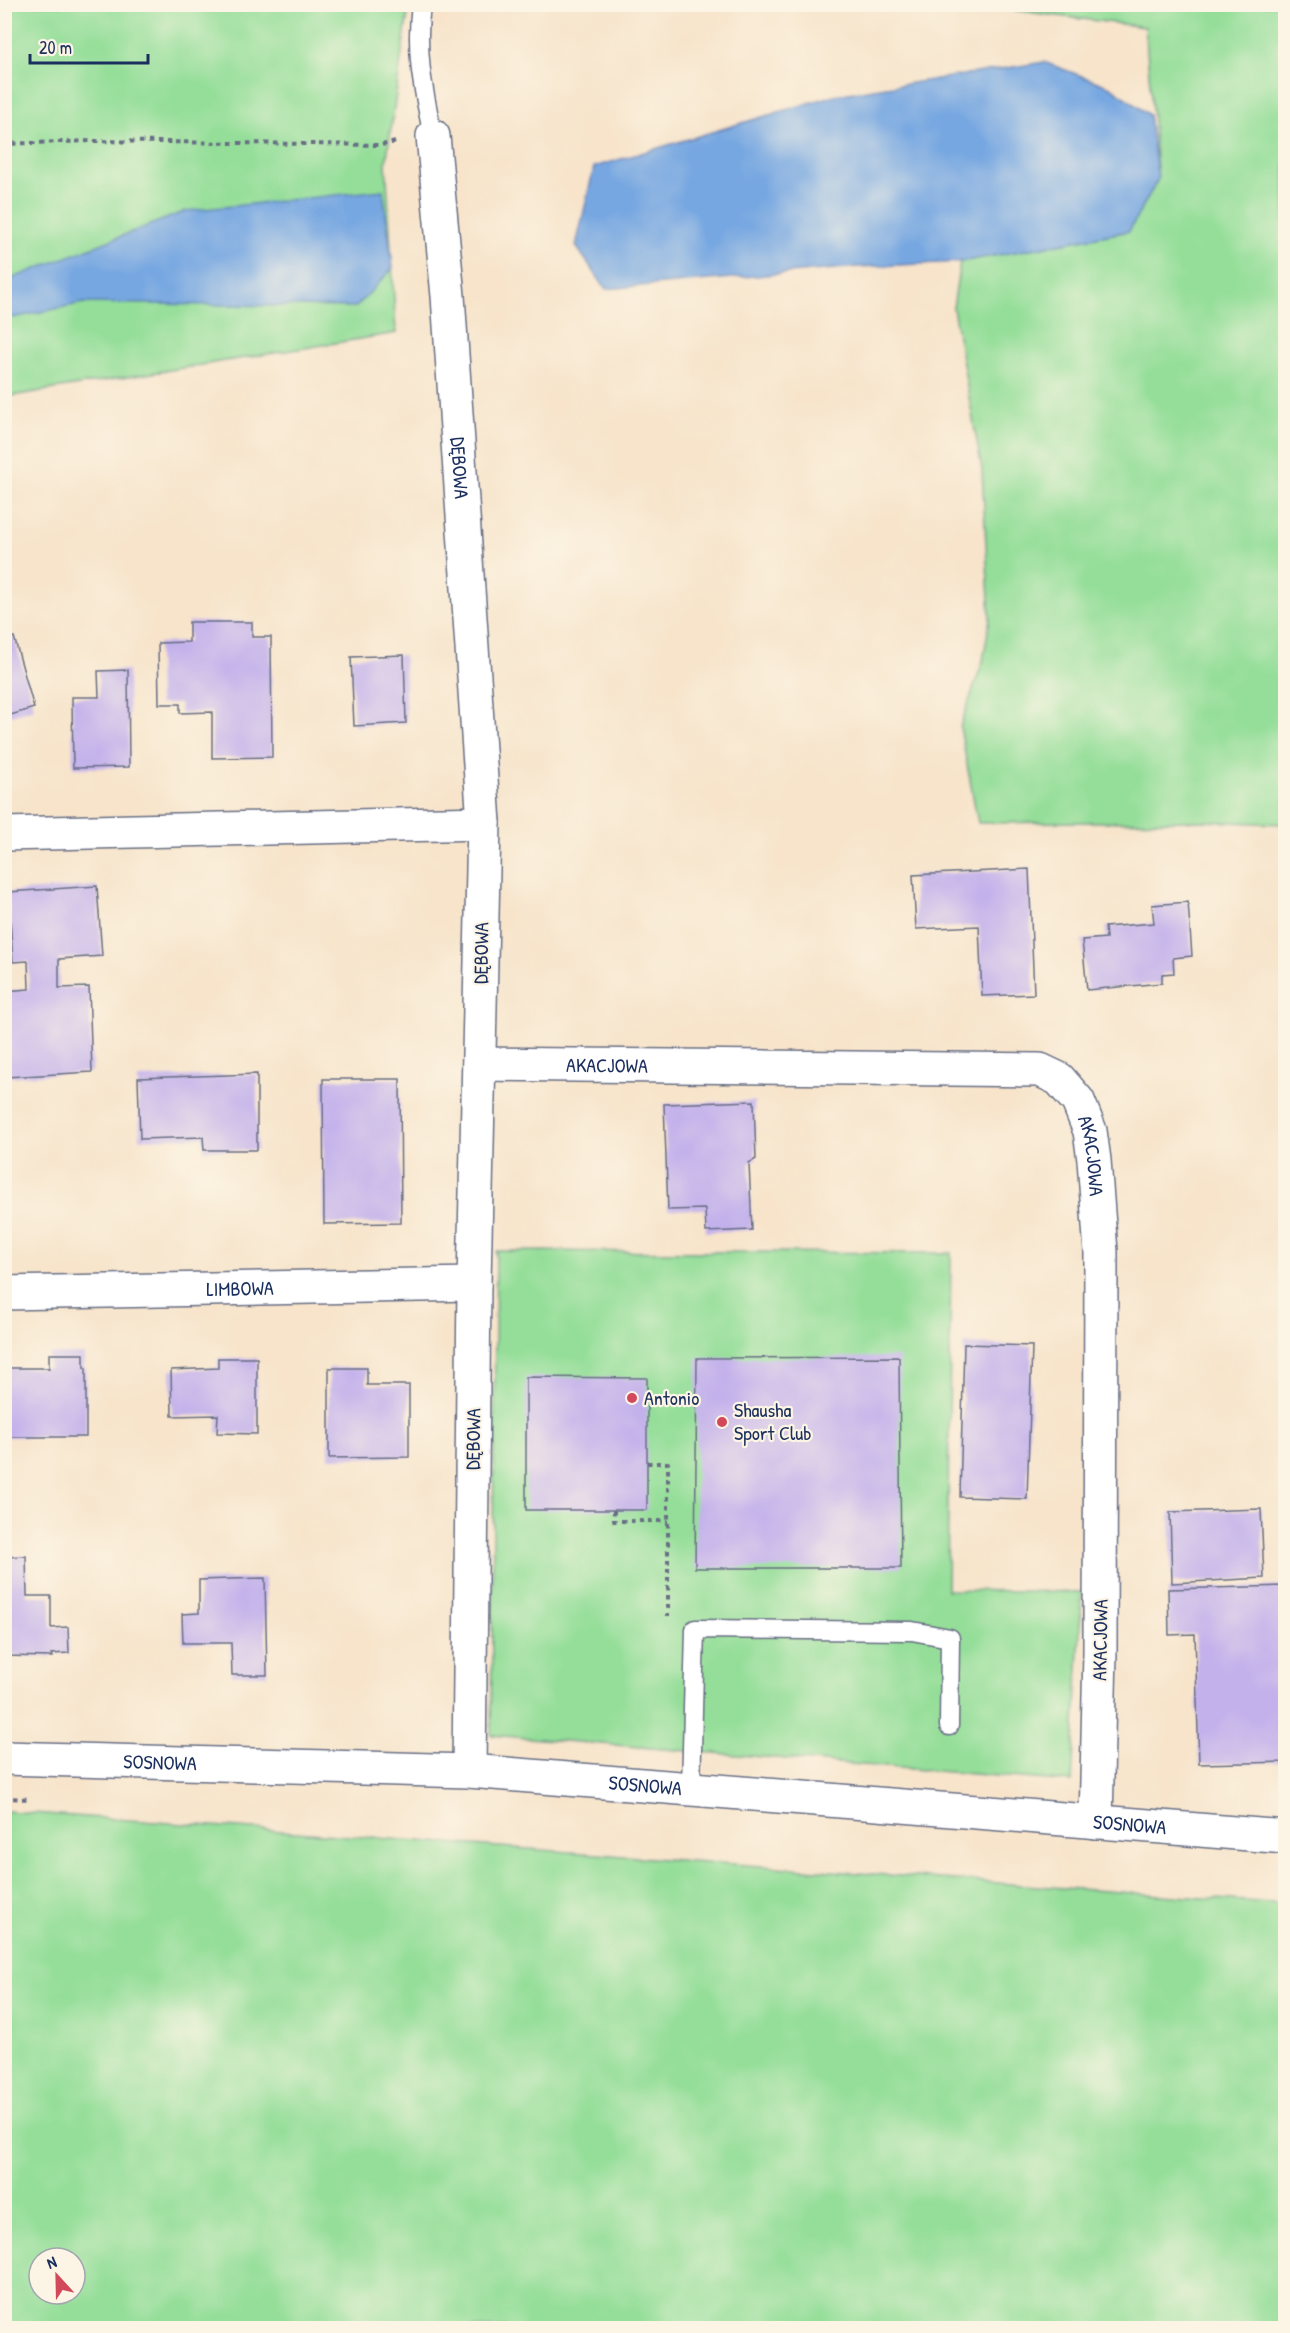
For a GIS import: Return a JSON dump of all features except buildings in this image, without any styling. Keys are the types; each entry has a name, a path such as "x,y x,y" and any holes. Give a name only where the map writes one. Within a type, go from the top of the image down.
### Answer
{"street":[{"name":"DĘBOWA","path":"433,136 448,287 484,823 474,1284 469,1771"},
{"path":"4,834 484,823"},
{"name":"AKACJOWA","path":"479,1064 1040,1070 1059,1079 1078,1101 1090,1131 1101,1252 1100,1641 1096,1822"},
{"name":"LIMBOWA","path":"4,1293 474,1284"},
{"name":"SOSNOWA","path":"4,1758 469,1771 1286,1837"}],"lane":[{"path":"421,4 417,36 421,78 433,136"},
{"path":"691,1790 695,1629 912,1631 950,1638 949,1726"}],"path":[{"path":"4,144 90,141 381,144 433,136"},
{"path":"647,1463 668,1463 668,1629 695,1629"},
{"path":"614,1510 614,1521 668,1521"},
{"path":"4,1798 40,1799"}],"green space":[{"path":"5,5 409,5 386,163 396,333 5,397"},
{"path":"1013,5 1285,5 1285,824 1200,821 978,823 960,727 983,661 990,618 982,470 953,308 960,262 1129,231 1158,179 1145,27 1012,10"},
{"name":"Shausha Sport Club","path":"496,1251 951,1253 947,1590 1082,1592 1072,1782 491,1735"},
{"path":"5,1811 1285,1904 1285,2328 5,2328"}],"water":[{"path":"1044,62 1111,87 1149,115 1158,179 1129,231 960,262 858,267 606,289 576,246 594,167 836,95"},
{"path":"383,190 393,268 356,307 83,303 13,318 5,314 5,281 186,211"}],"place":[{"name":"Antonio","path":"632,1398"},
{"name":"Shausha Sport Club","path":"722,1422"}]}
